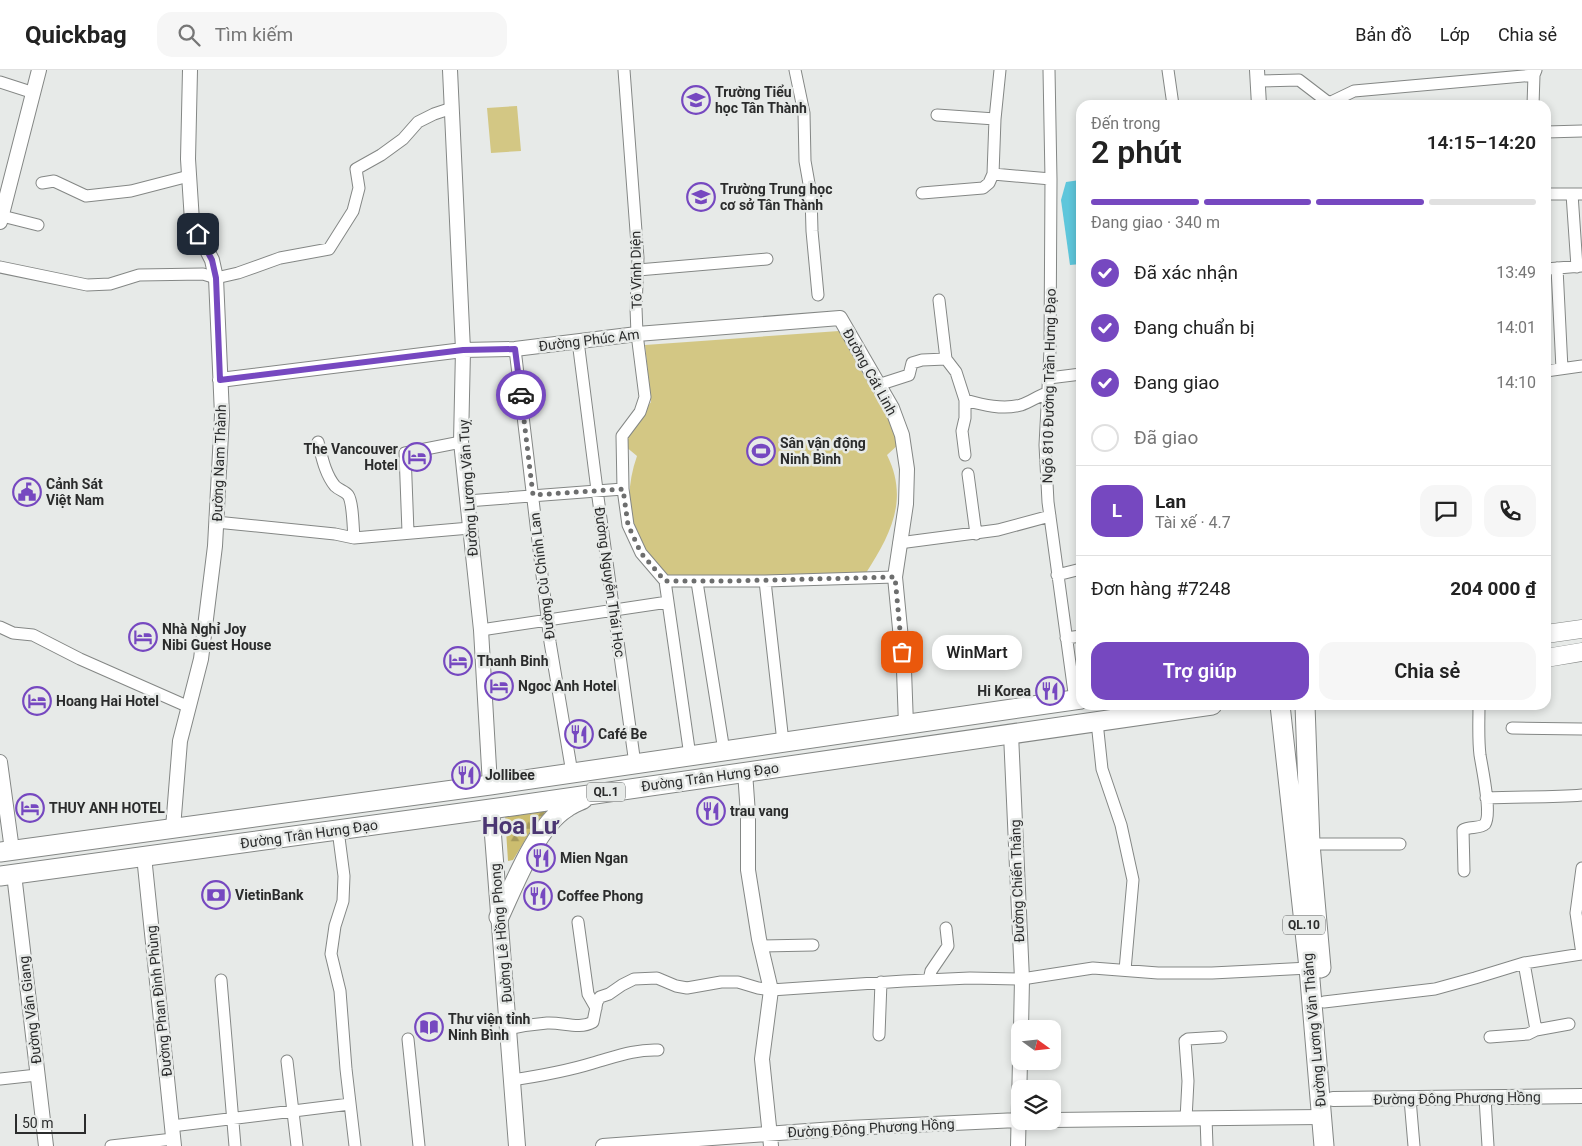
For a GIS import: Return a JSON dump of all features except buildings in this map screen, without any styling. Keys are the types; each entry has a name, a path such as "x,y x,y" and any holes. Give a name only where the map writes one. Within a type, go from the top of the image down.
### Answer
{"highway":[{"name":"Đường Trân Hưng Đạo","path":"6,851 490,785 1076,700"},
{"name":"Đường Trân Hưng Đạo","path":"7,875 491,809 1178,710"},
{"name":"Đường Lương Văn Thăng","path":"1281,710 1308,968 1324,1146"},
{"name":"Đường Lương Văn Thăng","path":"1305,710 1310,844 1337,1146"},
{"path":"490,785 491,809"},
{"path":"499,917 517,878 544,828 565,808 592,794"},
{"path":"6,851 7,875"}],"main road":[{"path":"1551,633 1582,628"},
{"path":"1551,657 1582,652"},
{"name":"Đuờng Lê Hồng Phong","path":"491,809 517,1146"}],"street":[{"path":"38,225 1,219 39,70"},
{"name":"Đường Nam Thành","path":"173,828 180,741 201,660 215,546 222,415 216,278 212,260 192,221 188,159 190,70"},
{"name":"Đường Lương Văn Tuỵ","path":"450,70 463,350 461,442 481,630 490,785"},
{"name":"Tô Vĩnh Diện","path":"624,70 638,270 637,334 646,398 640,412 622,436 623,489 628,525 641,553 665,581"},
{"path":"795,70 804,113 805,161 811,195 812,231 818,295"},
{"path":"922,193 983,188 988,183 993,174 995,118 1000,70"},
{"name":"Ngõ 810 Đường Trần Hưng Đạo","path":"1049,70 1051,179 1049,378 1045,445 1050,516 1057,575 1076,690"},
{"path":"1168,70 1172,100"},
{"path":"1335,100 1354,91 1535,72 1533,100"},
{"path":"1259,100 1257,76 1300,75 1326,100"},
{"path":"0,82 34,93"},
{"path":"0,267 87,285 110,284 139,275 203,274 216,278 238,273 280,258 329,249 353,211 359,188 356,169 381,155 402,139 418,122 452,108"},
{"path":"937,115 995,118"},
{"path":"1551,132 1582,131"},
{"path":"993,174 1051,179"},
{"path":"42,183 54,181 86,196 131,191 189,176"},
{"path":"1551,194 1577,194 1579,266 1552,268 1562,369"},
{"path":"638,270 767,259"},
{"path":"939,300 946,359 956,372 965,400 966,412 962,431 965,455"},
{"name":"Đường Phúc Am","path":"220,380 463,350 515,349 637,334 840,318"},
{"name":"Đường Cát Linh","path":"840,318 892,408 902,435 907,469 906,504 895,577 904,670 906,725"},
{"name":"Đường Nguyễn Thái Học","path":"578,341 635,764"},
{"name":"Đường Cù Chính Lan","path":"515,349 548,620 572,773"},
{"path":"878,384 909,375 912,363 922,360 946,359"},
{"path":"1551,370 1582,366"},
{"path":"1049,378 1076,375"},
{"path":"965,400 985,405 1008,407 1022,404 1047,393"},
{"path":"318,442 331,480 337,488 348,495 354,538"},
{"path":"408,532 405,453 461,442"},
{"path":"968,474 976,534"},
{"path":"467,501 623,489"},
{"path":"900,543 976,534 1050,516"},
{"path":"216,522 334,534 354,538 470,528"},
{"path":"1057,575 1076,570"},
{"path":"690,756 665,581 765,581 895,577"},
{"path":"765,581 783,742"},
{"path":"697,582 724,751"},
{"path":"481,630 668,602"},
{"path":"0,627 12,633 33,635 80,659 189,707"},
{"path":"1066,638 1076,637"},
{"path":"1464,871 1463,830 1484,824 1487,818 1480,754 1478,710"},
{"path":"1098,722 1102,769 1121,825 1133,880 1125,970"},
{"path":"1512,728 1582,729"},
{"name":"Đường Chiến Thắng","path":"1011,734 1022,978 1021,1020"},
{"path":"0,762 6,851"},
{"path":"745,772 748,814 748,870 761,946 771,990 762,1059 770,1140"},
{"path":"1486,798 1521,796 1557,798 1582,795"},
{"path":"338,830 344,876 343,902 335,926 330,954 340,992 355,1146"},
{"path":"1310,844 1400,844"},
{"name":"Đường Phan Đình Phùng","path":"144,856 173,1137"},
{"path":"1324,1002 1435,989 1524,962 1582,954 1576,913 1582,868"},
{"name":"Đường Vân Giang","path":"7,875 46,1146"},
{"path":"578,922 588,994 596,1008"},
{"path":"929,980 931,971 948,946 946,928"},
{"path":"761,946 812,945"},
{"path":"1524,962 1536,1030"},
{"path":"508,1029 549,1023 578,1026 588,1024 593,1022 597,1002 600,997 609,994 634,979 657,978 676,986 687,988 721,982 738,982 771,990 881,982 1022,978 1093,968 1158,973 1212,973 1308,968"},
{"path":"221,980 235,1146"},
{"path":"879,1035 881,982"},
{"path":"1490,1037 1528,1034 1536,1030 1569,1024"},
{"path":"1186,1119 1188,1081 1185,1040 1222,1037"},
{"path":"408,1039 419,1146"},
{"path":"512,1080 587,1065 626,1053 647,1049 658,1050"},
{"path":"287,1061 297,1146"},
{"path":"0,1079 37,1074"},
{"name":"Đường Đông Phương Hồng","path":"1333,1099 1582,1096"},
{"path":"1485,1098 1488,1146"},
{"path":"1410,1099 1414,1146"},
{"path":"111,1146 173,1137 232,1119 350,1104"},
{"path":"1061,1120 1322,1117"},
{"path":"1206,1118 1207,1146"},
{"name":"Đường Đông Phương Hồng","path":"603,1146 770,1140 848,1128 1011,1120"},
{"path":"1018,1146 1019,1130"}],"green space":[{"path":"548,809 533,827 513,860 508,861 505,815"}],"shaded area":[{"path":"517,106 521,151 491,153 487,108"},
{"name":"Sân vận động Ninh Bình","path":"839,331 900,443 887,455 897,487 894,516 883,544 866,573 665,578 644,550 634,527 631,515 630,491 633,468 637,456 625,446 627,435 651,402 645,345"}],"water":[{"path":"1076,181 1076,264 1070,265 1061,200 1066,182"}],"way so far":[{"path":"521,395 533,495 623,489 628,525 641,553 665,581 697,582 895,577 902,652"}],"place":[{"name":"Trường Tiểu học Tân Thành","path":"696,100"},
{"name":"Trường Trung học cơ sở Tân Thành","path":"701,197"},
{"name":"Sân vận động Ninh Bình","path":"761,451"},
{"name":"The Vancouver Hotel","path":"417,457"},
{"name":"Cảnh Sát Việt Nam","path":"27,492"},
{"name":"Nhà Nghỉ Joy Nibi Guest House","path":"143,637"},
{"name":"WinMart","path":"902,652"},
{"name":"Thanh Binh","path":"458,661"},
{"name":"Ngoc Anh Hotel","path":"499,686"},
{"name":"Hi Korea","path":"1050,691"},
{"name":"Hoang Hai Hotel","path":"37,701"},
{"name":"Café Be","path":"579,734"},
{"name":"Jollibee","path":"466,775"},
{"name":"THUY ANH HOTEL","path":"30,808"},
{"name":"trau vang","path":"711,811"},
{"name":"Mien Ngan","path":"541,858"},
{"name":"VietinBank","path":"216,895"},
{"name":"Coffee Phong","path":"538,896"},
{"name":"Thư viện tỉnh Ninh Bình","path":"429,1027"}],"district":[{"name":"Hoa Lư","path":"520,826"}],"route":[{"path":"198,234 212,260 216,278 220,380 463,350 515,349 521,395"}]}
